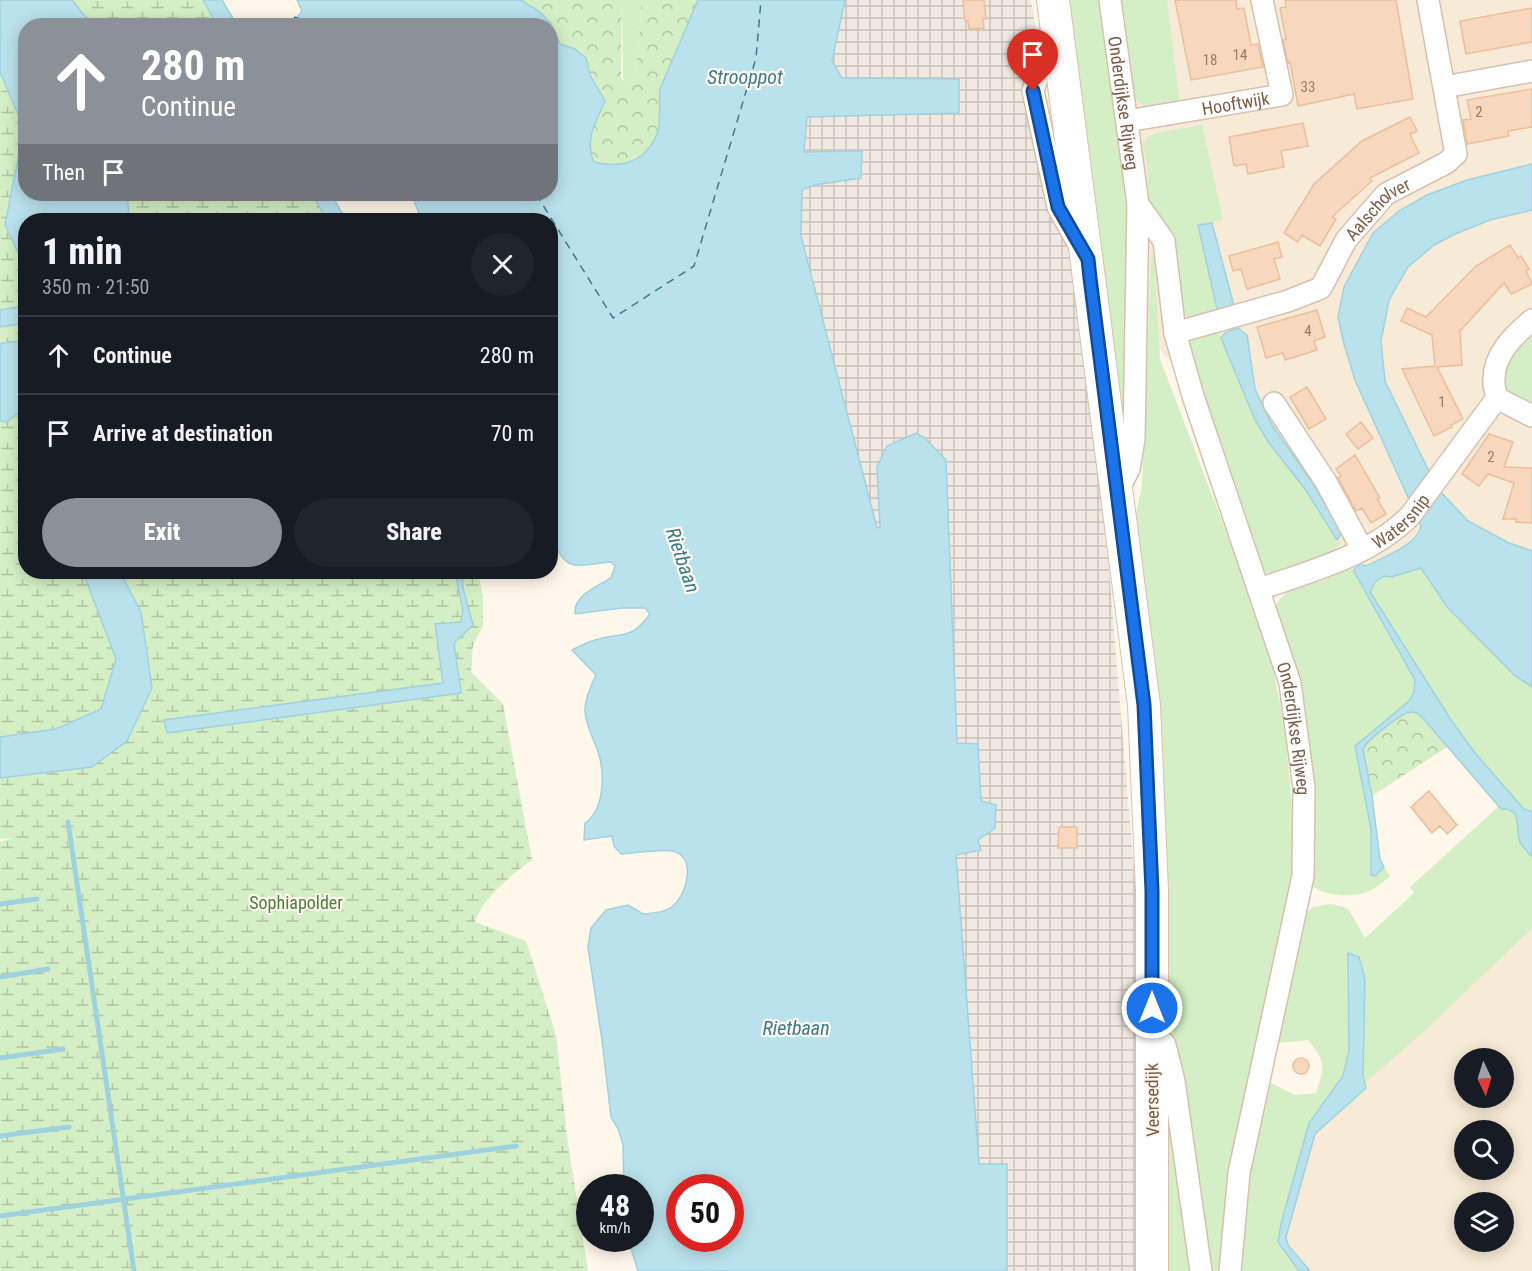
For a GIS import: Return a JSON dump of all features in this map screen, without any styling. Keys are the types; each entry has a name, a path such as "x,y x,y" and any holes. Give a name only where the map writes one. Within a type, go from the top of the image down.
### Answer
{"main road":[{"name":"Veersedijk","path":"1054,9 1144,705 1152,891 1152,1271"}],"street":[{"name":"Onderdijkse Rijweg","path":"1110,0 1138,204 1134,439 1129,469 1117,492"},
{"name":"Hooftwijk","path":"1127,121 1281,95 1262,0"},
{"name":"Aalscholver","path":"1175,333 1288,301 1321,288 1346,240 1386,194 1446,163 1456,154 1428,0"},
{"path":"1444,87 1532,71"},
{"name":"Onderdijkse Rijweg","path":"1138,204 1164,241 1175,333 1193,396 1290,683 1304,788 1303,876 1239,1173 1230,1271"},
{"path":"1532,320 1516,334 1499,356 1493,378 1497,398 1532,416"},
{"name":"Watersnip","path":"1260,590 1330,565 1401,525 1439,479 1497,398"},
{"path":"1274,403 1326,482 1362,549"},
{"path":"1152,1029 1165,1045 1174,1081 1201,1271"}],"shaded area":[{"path":"770,0 1031,0 1094,388 1167,1271 973,1271 740,280"},
{"path":"1081,0 1532,0 1532,594 1366,571 1128,316"},
{"path":"1532,915 1532,1271 1258,1271 1271,1158"}],"green space":[{"path":"72,0 203,0 213,18 86,18"},
{"path":"521,0 622,0 621,77 623,82 630,80 636,72 642,0 698,0 660,89 658,132 649,148 636,159 620,164 594,162 590,145 591,138 605,101 590,75 585,58 575,49 560,44 558,18 546,18"},
{"path":"622,0 642,0 636,72 630,80 623,82"},
{"path":"1064,0 1099,0 1124,172 1129,224 1127,438 1123,439"},
{"path":"1119,0 1167,0 1180,107 1149,109 1133,96"},
{"path":"0,72 18,114 18,159 5,225 18,251 18,307 0,310"},
{"path":"1202,125 1223,220 1198,225 1218,313 1191,319 1182,314 1149,203 1143,144 1147,138 1156,133"},
{"path":"128,201 316,201 323,213 129,213"},
{"path":"1151,254 1154,255 1160,359 1256,610 1273,669 1284,723 1293,816 1292,875 1288,913 1223,1271 1211,1271 1190,1122 1157,977 1135,518 1142,485"},
{"path":"18,324 18,341 0,344 0,327"},
{"path":"1220,329 1221,338 1255,420 1342,544 1327,555 1271,575 1262,572 1186,344 1189,338"},
{"path":"1532,332 1532,407 1510,392 1504,378 1507,362 1512,353"},
{"path":"18,413 18,579 86,579 116,659 101,709 56,729 0,737 0,421 7,422"},
{"path":"1350,566 1415,680 1414,692 1409,701 1355,746 1371,829 1371,875 1375,876 1384,867 1390,876 1379,886 1364,893 1341,895 1311,886 1275,608 1279,600 1291,590 1328,578"},
{"path":"1421,568 1448,608 1514,675 1532,687 1532,812 1524,809 1475,753 1451,720 1370,592 1375,582 1384,576 1391,577"},
{"name":"Sophiapolder","path":"124,579 456,579 463,611 461,622 435,624 443,683 164,720 461,693 454,642 473,625 462,579 479,579 483,598 483,626 473,645 471,672 503,704 532,860 491,896 475,922 526,941 556,1035 576,1194 576,1252 585,1252 588,1271 0,1271 0,842 14,838 0,839 0,778 92,767 141,612"},
{"path":"1413,712 1422,717 1447,747 1372,796 1363,749 1385,726"},
{"path":"1499,806 1512,811 1519,823 1518,830 1525,849 1532,857 1532,928 1429,1027 1366,1082 1363,1076 1359,957 1348,953 1349,1051 1343,1076 1309,1123 1282,1250 1299,1271 1236,1271 1243,1194 1267,1081 1295,1095 1316,1093 1322,1071 1321,1060 1308,1040 1278,1043 1289,976 1304,915 1313,907 1330,904 1344,907 1349,910 1365,938 1414,893 1410,887"},
{"path":"1168,1099 1193,1271 1163,1271"}],"water":[{"path":"0,0 72,0 86,18 18,18 18,114 0,72"},
{"path":"203,0 222,0 233,18 213,18"},
{"name":"Rietbaan","path":"297,0 521,0 546,18 296,18 302,11"},
{"name":"Rietbaan","path":"698,0 845,0 832,61 842,78 959,79 959,113 807,117 804,152 862,151 861,178 814,185 802,190 801,236 877,528 880,527 877,467 887,446 916,433 925,438 946,460 957,743 978,744 981,801 996,805 995,828 978,840 981,850 956,855 979,1164 1007,1164 1007,1271 638,1271 632,1252 654,1252 654,1174 624,1174 623,1145 619,1131 611,1117 588,947 591,928 606,910 628,905 643,914 671,908 683,892 687,867 680,854 672,851 621,854 614,846 612,836 584,840 585,823 596,810 602,782 599,755 585,716 587,696 596,675 572,650 592,641 631,632 650,614 645,608 622,608 575,614 575,608 582,597 611,578 615,566 611,562 573,565 567,562 558,551 558,213 419,213 414,201 558,201 558,40 560,44 575,49 586,58 590,75 605,101 592,131 590,145 594,162 603,164 620,164 636,159 649,148 654,140 659,129 660,89"},
{"path":"18,159 18,201 128,201 129,213 18,213 18,252 5,225"},
{"path":"1532,164 1532,210 1490,220 1455,234 1434,245 1408,267 1389,300 1381,341 1385,381 1437,488 1468,521 1509,543 1532,551 1532,687 1514,675 1448,608 1421,568 1391,577 1384,576 1375,582 1370,592 1451,720 1475,753 1524,809 1532,812 1532,857 1520,842 1517,820 1513,812 1501,809 1422,717 1413,712 1394,720 1363,749 1380,859 1384,867 1375,876 1371,875 1371,829 1355,746 1409,701 1414,692 1415,680 1353,570 1361,564 1366,566 1390,555 1406,545 1418,533 1421,526 1355,380 1338,317 1344,287 1373,233 1399,211 1427,195 1467,180"},
{"path":"316,201 335,201 342,213 323,213"},
{"path":"1212,223 1234,306 1217,309 1198,225"},
{"path":"18,307 18,324 0,327 0,310"},
{"path":"1238,328 1247,335 1255,389 1272,425 1312,482 1342,533 1337,540 1305,489 1269,443 1255,420 1221,338 1225,333"},
{"path":"18,341 18,413 7,422 0,421 0,344"},
{"path":"86,579 124,579 141,612 152,688 127,741 92,767 0,778 0,737 56,729 101,709 116,659"},
{"path":"456,579 462,579 473,625 454,643 461,693 167,733 164,720 443,683 435,624 461,622 463,611"},
{"path":"1348,953 1359,957 1365,979 1363,1076 1366,1088 1315,1134 1286,1237 1288,1245 1310,1271 1299,1271 1278,1242 1309,1123 1343,1076 1349,1051"}],"building":[{"path":"963,0 984,0 986,19 983,19 984,28 969,29 968,21 965,21"},
{"path":"1175,0 1236,0 1237,9 1244,8 1251,45 1258,44 1263,67 1191,80"},
{"path":"1285,0 1396,0 1413,99 1357,109 1354,94 1298,106 1290,62 1288,63 1283,40 1286,39 1280,8 1286,7"},
{"path":"1532,8 1532,42 1466,54 1460,21"},
{"path":"1532,89 1532,127 1508,131 1509,136 1467,144 1463,120 1471,119 1467,100"},
{"path":"1410,117 1417,131 1410,134 1419,153 1370,178 1372,181 1332,217 1336,219 1320,246 1302,235 1298,242 1284,233 1314,184 1362,141"},
{"path":"1303,123 1308,146 1281,151 1284,167 1248,174 1246,164 1234,166 1229,137"},
{"path":"1278,242 1282,257 1274,259 1280,279 1247,289 1241,269 1233,271 1229,256"},
{"path":"1510,245 1529,269 1526,271 1532,284 1511,294 1504,283 1460,331 1462,365 1437,367 1463,419 1434,436 1402,369 1435,366 1432,335 1401,321 1407,308 1426,317 1476,266"},
{"path":"1317,310 1325,337 1314,341 1317,350 1285,360 1283,353 1266,358 1257,327"},
{"path":"1307,387 1326,419 1309,429 1290,397"},
{"path":"1361,422 1373,438 1358,449 1346,434"},
{"path":"1489,434 1513,442 1504,467 1532,468 1532,523 1503,519 1514,483 1488,474 1479,486 1462,474"},
{"path":"1355,455 1380,498 1377,499 1386,514 1371,523 1362,508 1356,511 1338,478 1341,476 1336,469"},
{"path":"1429,791 1457,825 1447,834 1440,826 1432,833 1411,807"},
{"path":"1059,827 1077,827 1077,848 1058,848"},
{"path":"1298,1058 1304,1058 1309,1066 1307,1072 1298,1074 1293,1069 1293,1063"}],"waterway":[{"path":"68,822 134,1271"},
{"path":"0,904 37,899"},
{"path":"0,977 48,969"},
{"path":"0,1058 63,1049"},
{"path":"0,1136 69,1127"},
{"path":"0,1216 516,1146"}],"ferry route":[{"path":"558,229 613,318 694,266 756,58 761,0"},
{"path":"540,201 548,213"}],"route":[{"path":"1033,91 1058,207 1088,259 1144,705 1152,891 1152,1008"}],"water label":[{"name":"Strooppot","path":"745,77"}]}
